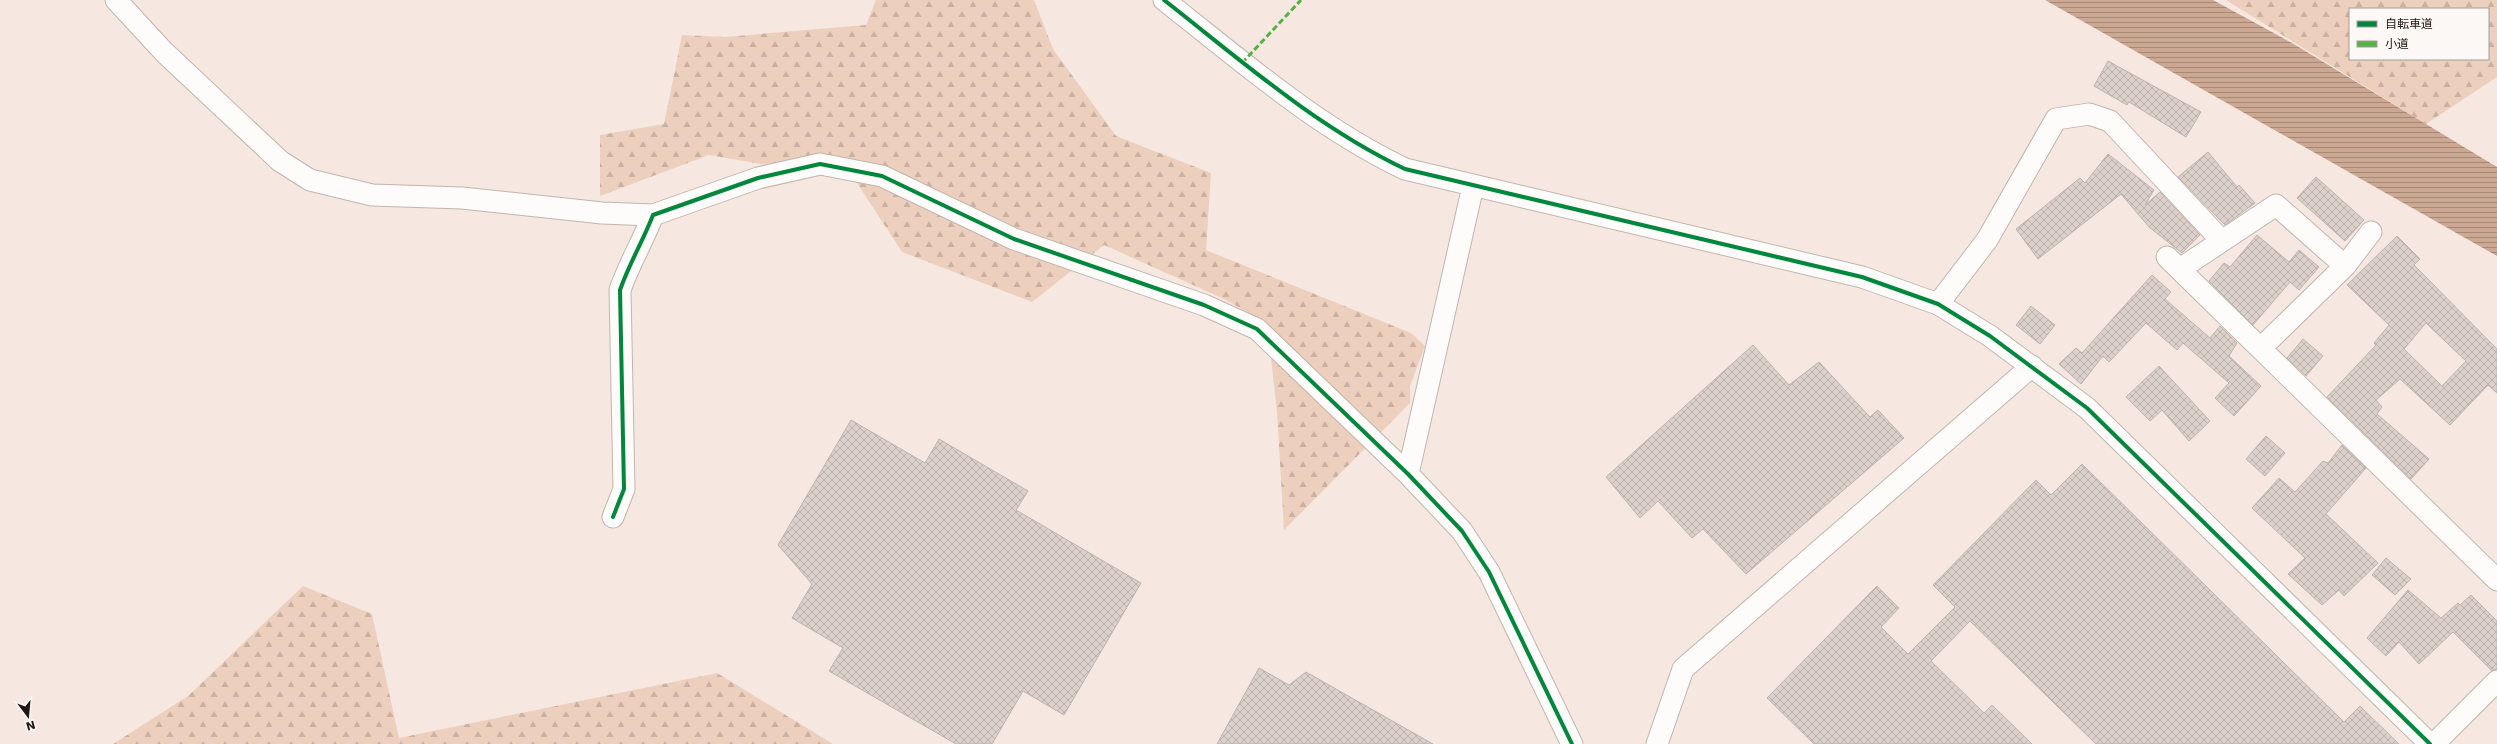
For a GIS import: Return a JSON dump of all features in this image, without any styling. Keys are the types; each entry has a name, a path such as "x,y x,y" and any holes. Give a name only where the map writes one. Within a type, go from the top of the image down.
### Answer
{"street":[{"path":"116,0 164,52 280,161 310,180 372,195 462,198 602,213 653,214 758,178 820,164 882,176 1014,239 1204,305 1257,329 1408,474 1462,531 1489,572 1572,744"},
{"path":"1164,0 1301,107 1367,151 1405,169 1862,277 1938,304 1990,336 2087,408 2430,744"},
{"path":"1938,304 1987,240 2056,118 2089,114 2110,121 2222,241"},
{"path":"1408,474 1473,186"},
{"path":"2345,266 2276,205 2222,241 2174,263 2497,580"},
{"path":"613,517 624,489 620,290 628,266 644,239 653,214"},
{"path":"2261,348 2345,266 2372,232"},
{"path":"1657,744 1683,669 2032,366"},
{"path":"2434,744 2497,681"}],"green space":[{"path":"876,0 1034,0 1053,49 1116,136 1211,173 1206,250 1411,333 1425,346 1410,386 1410,403 1284,530 1277,412 1267,323 1224,299 1104,245 1032,302 902,252 855,180 709,155 600,196 600,135 664,124 682,35 725,37 866,25"},
{"path":"2226,0 2497,0 2497,77 2426,124"},
{"path":"303,586 372,614 399,738 717,673 833,744 113,744 188,696"}],"shaded area":[{"path":"2045,0 2213,0 2292,43 2497,167 2497,256"}],"building":[{"path":"2108,61 2201,112 2186,137 2129,102 2127,105 2094,86"},
{"path":"2208,152 2237,187 2239,185 2255,203 2225,225 2178,177"},
{"path":"2108,154 2154,190 2145,205 2160,192 2200,235 2182,253 2149,227 2121,194 2038,259 2016,229 2080,178 2085,183"},
{"path":"2316,177 2364,220 2345,241 2297,198"},
{"path":"2257,235 2289,262 2299,250 2319,267 2299,290 2290,282 2253,325 2209,281 2224,263 2230,267"},
{"path":"2397,236 2420,259 2414,265 2497,349 2497,393 2488,385 2450,425 2400,379 2376,400 2382,407 2377,414 2429,459 2411,479 2327,397 2376,345 2374,343 2389,325 2347,285","holes":["2426,323 2466,361 2442,386 2404,349"]},
{"path":"2152,275 2171,292 2165,299 2210,338 2220,326 2237,343 2229,356 2261,386 2234,416 2215,398 2229,383 2183,343 2177,350 2146,323 2109,362 2103,356 2081,384 2059,364 2076,348 2082,353"},
{"path":"2031,306 2055,325 2040,344 2016,325"},
{"path":"2303,339 2323,356 2306,376 2287,358"},
{"path":"1753,345 1789,385 1819,362 1870,417 1878,410 1904,438 1746,574 1703,529 1692,538 1658,501 1640,518 1606,477"},
{"path":"2159,366 2210,421 2189,441 2162,410 2150,421 2126,397"},
{"path":"851,420 925,463 939,439 1028,491 1016,510 1141,583 1064,715 1023,691 992,744 956,744 829,671 843,648 792,618 812,584 778,545"},
{"path":"2266,436 2285,453 2265,476 2246,459"},
{"path":"2342,445 2366,468 2326,514 2378,563 2344,596 2339,590 2322,605 2288,574 2305,558 2252,508 2279,478 2295,492 2323,461 2328,463"},
{"path":"2082,464 2344,722 2360,706 2399,744 2096,744 1970,621 1931,661 1984,713 1992,705 2032,744 1814,744 1767,698 1877,586 1899,608 1881,627 1908,654 1955,607 1933,585 2036,480 2051,495"},
{"path":"2386,558 2411,579 2395,595 2372,575"},
{"path":"2408,590 2441,618 2458,603 2460,605 2471,595 2497,621 2497,669 2492,671 2453,632 2419,664 2399,642 2386,656 2367,638"},
{"path":"1259,668 1289,685 1306,672 1433,744 1217,744"}],"marked path":[{"path":"1242,63 1301,0"}],"cycle path":[{"path":"1164,0 1251,69 1310,113 1372,152 1405,169 1862,277 1938,304 1990,336 2087,408 2430,744"},
{"path":"613,517 624,489 620,290 653,215 758,178 820,164 882,176 1014,239 1204,305 1257,329 1408,474 1462,531 1489,572 1572,744"}]}
